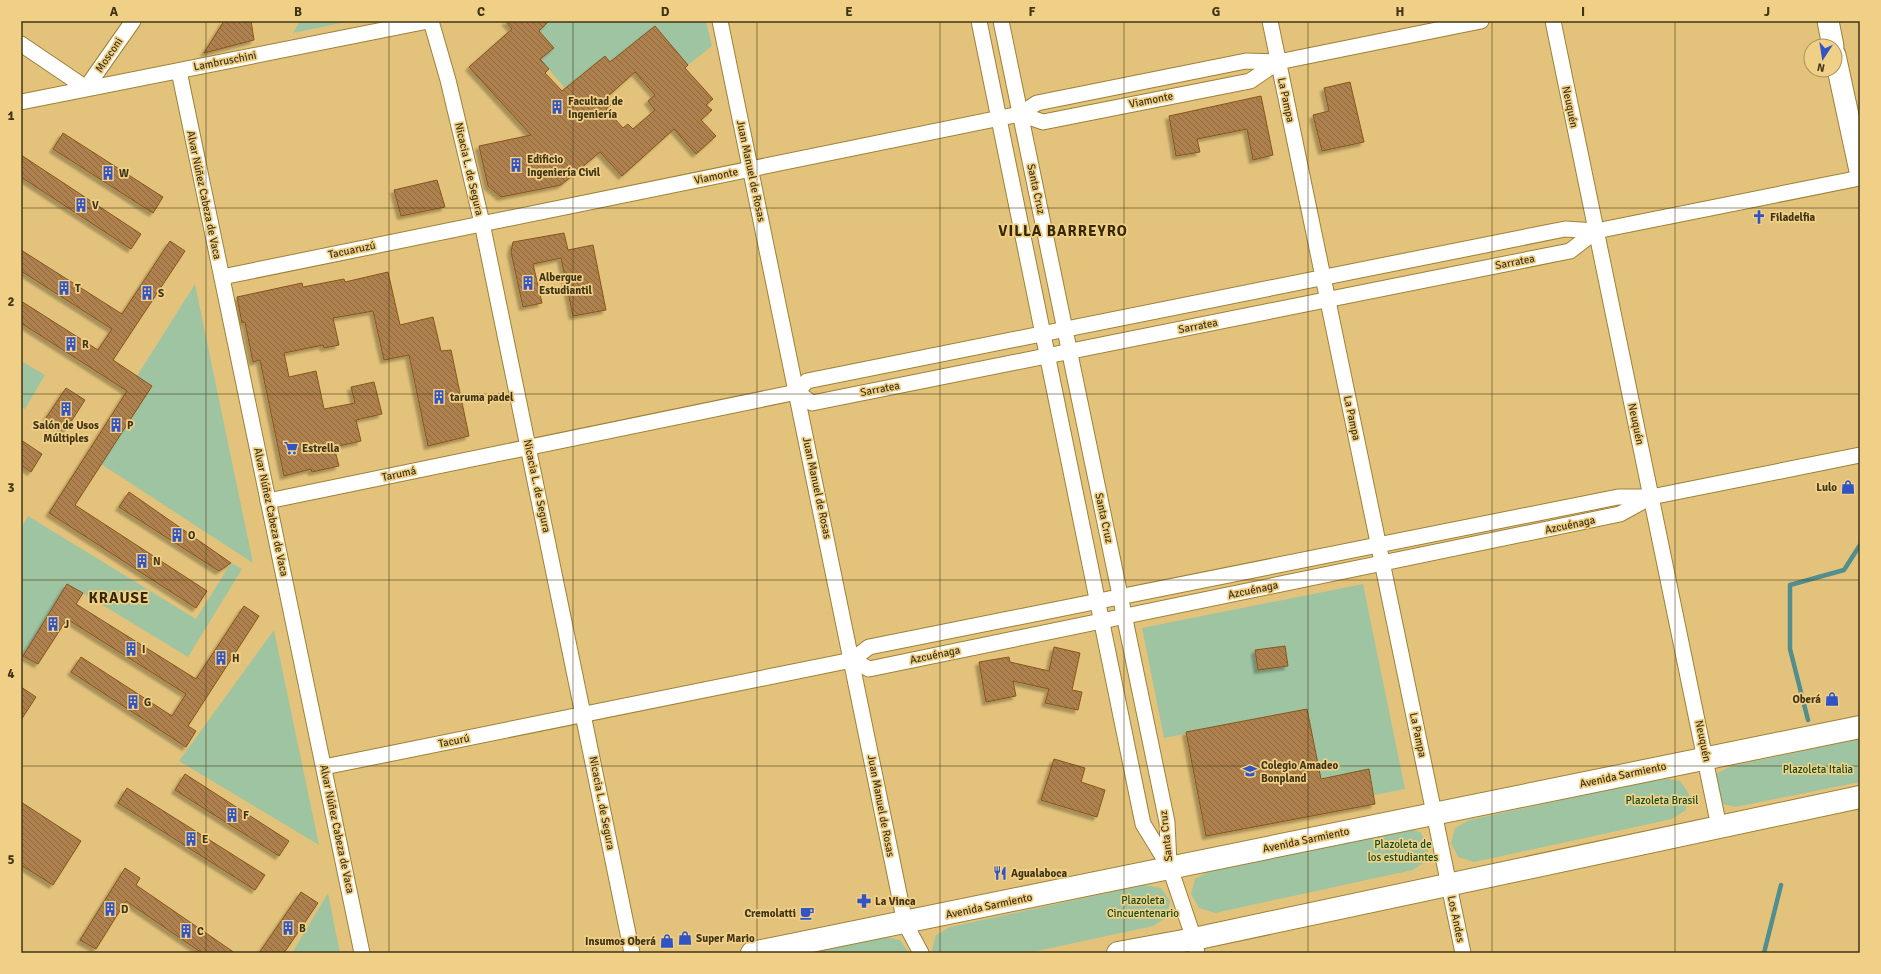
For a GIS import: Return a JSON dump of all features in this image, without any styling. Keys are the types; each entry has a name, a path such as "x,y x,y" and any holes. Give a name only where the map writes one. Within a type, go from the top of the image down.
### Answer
{"main road":[{"name":"Avenida Sarmiento","path":"752,953 1860,727"},
{"path":"1118,953 1195,946 1449,885 1860,797"}],"street":[{"name":"Mosconi","path":"86,88 133,21"},
{"name":"Lambruschini","path":"21,102 430,21"},
{"name":"Nicacia L. de Segura","path":"430,21 448,80 482,223 632,953"},
{"name":"Juan Manuel de Rosas","path":"720,21 905,923 921,953"},
{"name":"Santa Cruz","path":"979,21 1143,824 1170,868"},
{"name":"Santa Cruz","path":"1001,21 1167,822 1170,868"},
{"name":"La Pampa","path":"1270,21 1449,885"},
{"name":"Viamonte","path":"482,223 1020,114 1037,104 1246,61 1278,62 1481,21"},
{"name":"Neuquén","path":"1552,21 1706,758 1719,827"},
{"path":"1828,21 1831,38"},
{"path":"21,44 86,88"},
{"name":"Alvar Núñez Cabeza de Vaca","path":"179,70 362,953"},
{"path":"1840,78 1860,171"},
{"name":"Sarratea","path":"529,447 797,392 807,381 1564,229 1596,231 1860,178"},
{"name":"Tacuaruzú","path":"222,277 482,223"},
{"name":"Sarratea","path":"797,392 812,403 1327,300 1570,251 1596,231"},
{"name":"Tarumá","path":"268,501 529,447"},
{"name":"Azcuénaga","path":"584,715 852,660 869,647 1618,497 1651,497 1860,455"},
{"name":"Azcuénaga","path":"852,660 869,669 1620,514 1651,497"},
{"name":"Tacurú","path":"324,767 584,715"},
{"path":"1170,868 1195,946"},
{"name":"Los Andes","path":"1449,885 1463,953"}],"green space":[{"path":"300,21 351,21 293,33"},
{"path":"549,21 706,21 712,46 688,65 655,26 610,62 605,56 565,88 540,59 554,48 539,31"},
{"path":"195,284 253,563 101,464 152,386 137,376"},
{"path":"21,361 45,375 25,409 21,406"},
{"path":"28,516 196,619 231,563 242,569 188,657 68,584 23,656 21,655 21,528"},
{"path":"1363,584 1405,789 1374,795 1369,769 1321,779 1307,710 1164,738 1142,628"},
{"path":"274,630 319,845 179,761"},
{"name":"Plazoleta Italia","path":"1860,739 1860,782 1735,807 1719,803 1712,789 1716,774 1731,766"},
{"name":"Plazoleta Brasil","path":"1664,778 1680,781 1689,794 1686,810 1672,819 1474,862 1458,857 1451,843 1455,828 1469,820"},
{"name":"Plazoleta de los estudiantes","path":"1404,828 1420,832 1429,845 1426,861 1413,870 1215,913 1199,908 1191,894 1195,879 1210,871"},
{"name":"Plazoleta Cincuentenario","path":"1144,885 1161,888 1170,901 1167,917 1153,926 1028,953 933,953 932,950 936,935 950,927"},
{"path":"328,893 340,953 292,953"},
{"path":"884,937 900,940 909,953 810,953"}],"building":[{"path":"224,21 251,21 254,40 204,53"},
{"name":"Facultad de Ingeniería","path":"505,21 549,21 539,31 554,48 540,59 549,69 545,73 562,91 605,56 610,62 655,26 688,65 685,68 713,99 706,105 712,110 701,120 716,136 696,154 674,129 622,176 600,152 561,185 501,197 488,186 479,146 531,135 469,67 512,29","holes":["635,72 655,95 648,101 655,110 633,129 628,124 623,128 606,109 613,103 607,97"]},
{"path":"1350,82 1364,142 1322,151 1313,115 1329,111 1324,88"},
{"path":"1261,96 1273,155 1253,160 1247,129 1197,139 1200,152 1176,156 1169,116"},
{"name":"W","path":"63,133 163,197 153,213 53,149"},
{"name":"V","path":"21,155 141,234 131,249 21,177"},
{"path":"437,180 445,207 401,216 394,190"},
{"path":"564,233 568,250 593,245 606,310 573,316 561,258 533,264 542,303 523,307 511,252 513,242"},
{"path":"170,241 185,251 113,360 152,386 75,505 207,591 196,608 49,513 127,391 21,323 21,301 98,350 112,329 21,271 21,250 122,314"},
{"path":"388,272 400,325 433,317 441,351 451,350 469,436 428,446 409,355 384,360 373,311 333,318 339,345 324,348 323,345 284,353 289,377 316,371 324,409 355,403 351,387 374,382 382,414 356,420 361,441 334,447 339,466 312,472 311,469 284,476 260,360 253,362 245,322 242,323 237,297 302,283 303,287 344,279 345,282"},
{"name":"Salón de Usos Múltiples","path":"66,388 85,400 65,431 46,418"},
{"path":"21,440 42,454 31,472 21,465"},
{"name":"O","path":"129,492 231,563 219,571 119,507"},
{"path":"67,584 83,593 76,604 196,679 244,606 259,616 188,726 196,731 186,747 71,672 81,657 172,716 186,694 67,619 38,664 23,656"},
{"path":"1285,646 1288,666 1258,670 1255,650"},
{"path":"1054,647 1080,653 1072,690 1082,692 1078,710 1045,703 1049,689 1013,681 1016,696 986,702 979,662 1009,657 1010,662 1049,671"},
{"path":"21,687 36,697 21,720"},
{"path":"1307,709 1321,779 1369,769 1375,804 1206,836 1186,732"},
{"path":"1054,759 1085,768 1081,782 1105,790 1097,817 1041,800"},
{"name":"F","path":"185,774 289,841 279,856 175,790"},
{"name":"E","path":"127,788 265,875 255,890 118,803"},
{"path":"21,802 81,841 53,885 21,865"},
{"path":"125,868 140,878 136,885 235,953 202,953 126,901 96,949 80,940"},
{"name":"B","path":"301,892 318,903 284,953 259,953"}],"waterway":[{"path":"1808,720 1790,649 1790,585 1844,570 1860,545"},
{"path":"1764,953 1781,885"}],"place":[{"name":"Facultad de Ingeniería","path":"557,107"},
{"name":"Edificio Ingeniería Civil","path":"516,165"},
{"name":"W","path":"108,173"},
{"name":"V","path":"81,205"},
{"name":"Filadelfia","path":"1759,217"},
{"name":"Albergue Estudiantil","path":"528,283"},
{"name":"T","path":"64,288"},
{"name":"S","path":"147,293"},
{"name":"R","path":"71,344"},
{"name":"taruma padel","path":"439,397"},
{"name":"Salón de Usos Múltiples","path":"66,409"},
{"name":"P","path":"116,425"},
{"name":"Estrella","path":"291,448"},
{"name":"Lulo","path":"1848,487"},
{"name":"O","path":"177,535"},
{"name":"N","path":"142,561"},
{"name":"J","path":"53,624"},
{"name":"I","path":"131,649"},
{"name":"H","path":"221,658"},
{"name":"Oberá","path":"1832,699"},
{"name":"G","path":"133,702"},
{"name":"Colegio Amadeo Bonpland","path":"1250,771"},
{"name":"F","path":"232,815"},
{"name":"E","path":"191,839"},
{"name":"Agualaboca","path":"1000,873"},
{"name":"La Vinca","path":"864,901"},
{"name":"D","path":"110,909"},
{"name":"Cremolatti","path":"807,913"},
{"name":"B","path":"288,928"},
{"name":"C","path":"186,931"},
{"name":"Super Mario","path":"685,938"},
{"name":"Insumos Oberá","path":"667,941"}],"district":[{"name":"VILLA BARREYRO","path":"1063,231"},
{"name":"KRAUSE","path":"119,598"}]}
